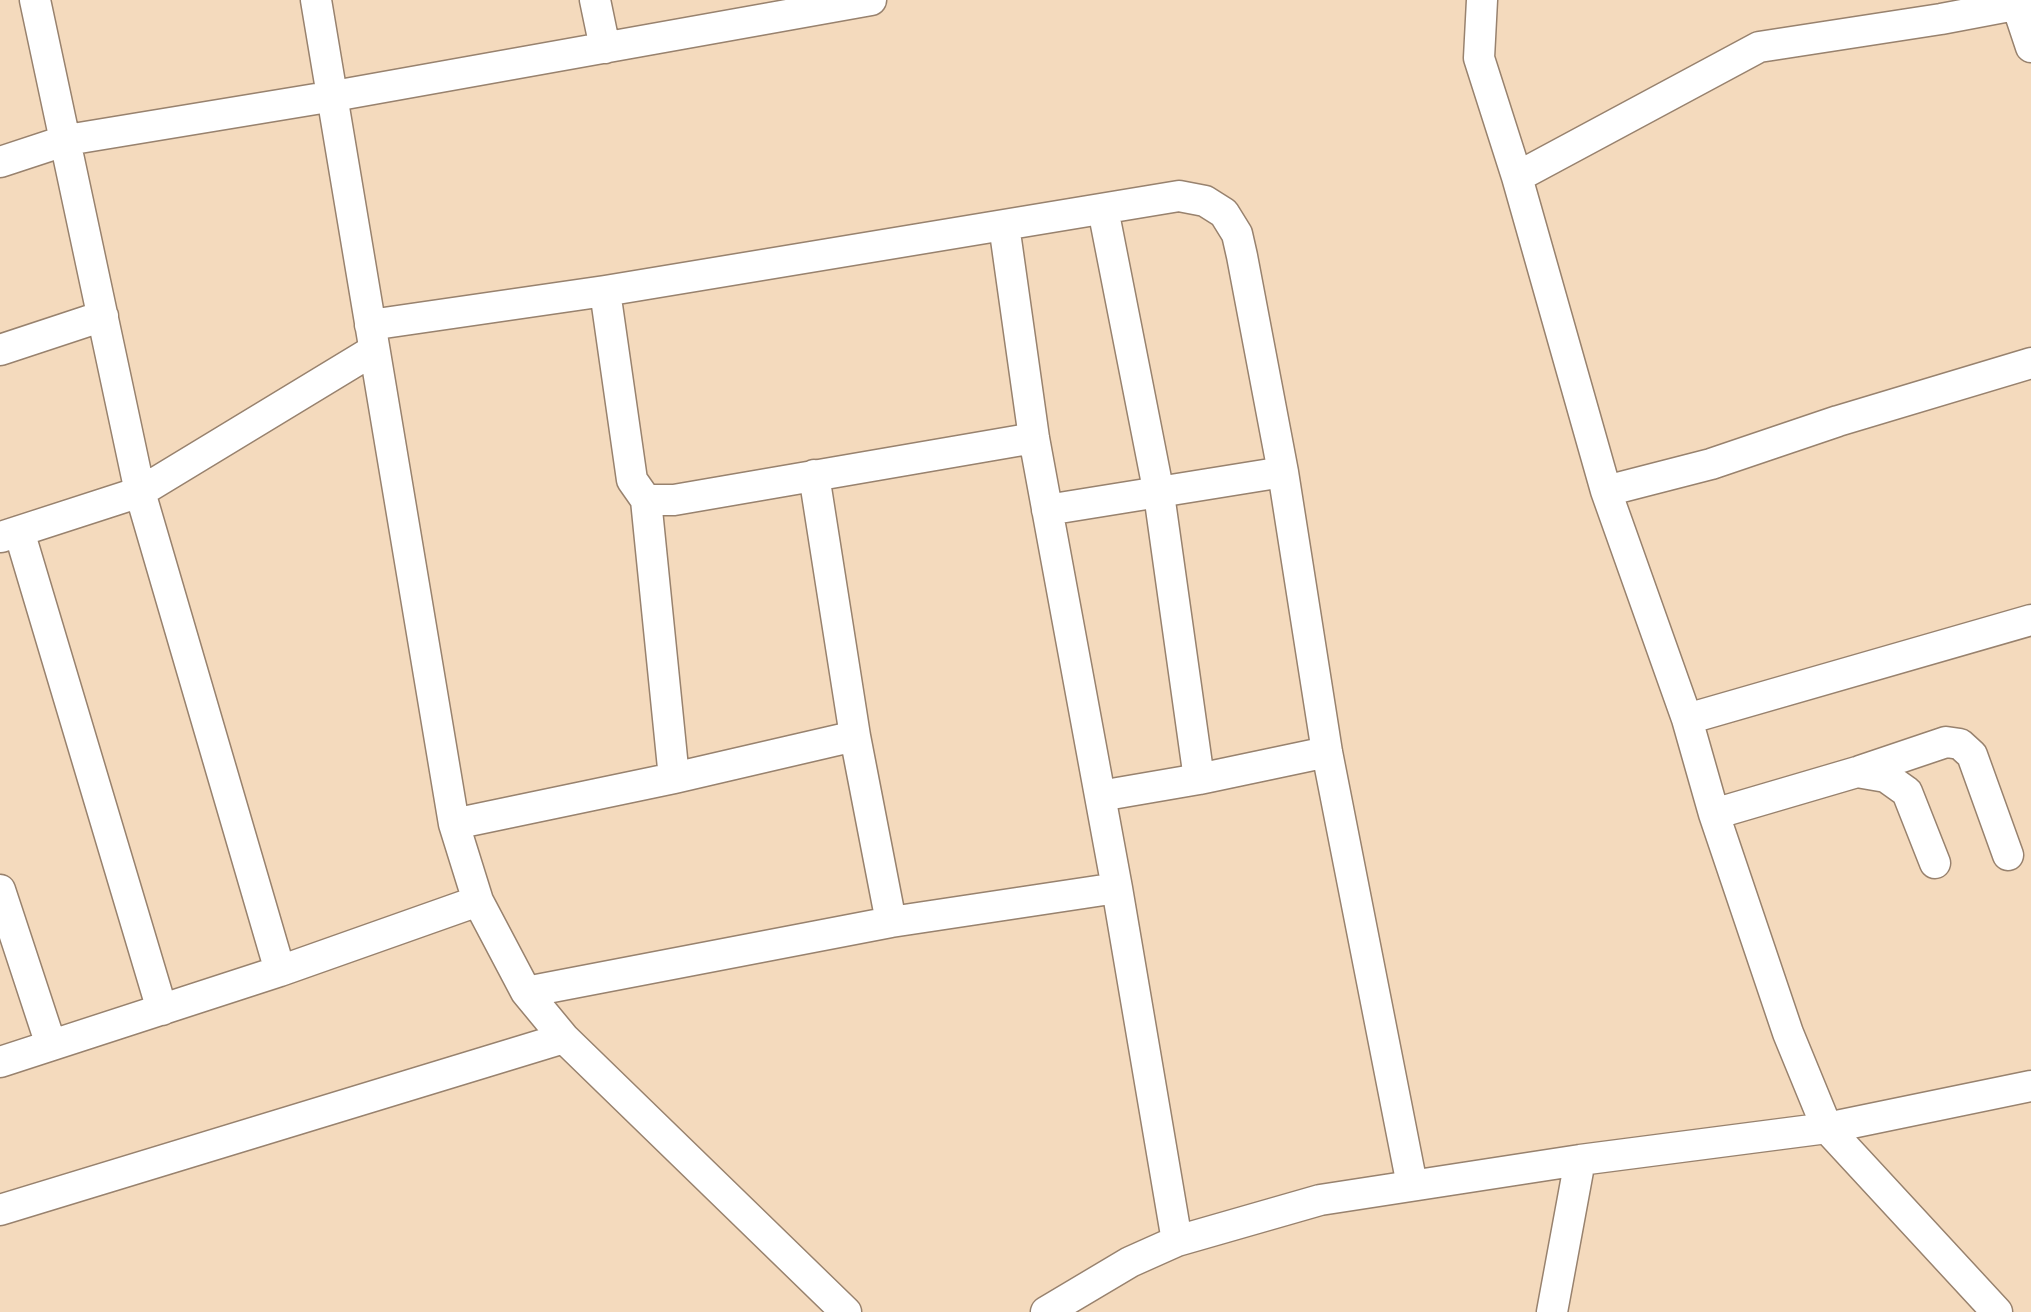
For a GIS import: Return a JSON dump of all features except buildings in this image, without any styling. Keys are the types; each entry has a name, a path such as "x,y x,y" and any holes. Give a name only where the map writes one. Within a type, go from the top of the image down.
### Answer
{"street":[{"path":"35,0 140,492 280,971"},
{"path":"316,0 334,96 372,338 454,824 478,901 526,992 564,1038 846,1312"},
{"path":"595,0 604,48"},
{"path":"0,162 66,140 334,96 871,0"},
{"path":"1485,3 1479,58 1517,177 1606,491 1687,719 1714,814 1788,1033 1827,1128 1997,1312"},
{"path":"1517,177 1717,67 1759,47 1902,12 2024,4 2031,47"},
{"path":"162,1010 10,534 140,492 372,338 604,291 1179,196 1205,201 1224,213 1237,234 1283,472 1327,752 1412,1185"},
{"path":"1103,209 1159,494 1199,779"},
{"path":"1004,225 1034,438 1117,888 1177,1241"},
{"path":"604,291 632,480 646,500 674,778"},
{"path":"0,350 103,316"},
{"path":"1606,491 1711,464 1838,421 2031,363"},
{"path":"646,500 674,500 1034,438"},
{"path":"1047,510 1159,494 1283,472"},
{"path":"814,475 855,736 891,922"},
{"path":"1687,719 2031,620"},
{"path":"454,824 674,778 855,736"},
{"path":"1714,814 1857,772 1946,742 1960,744 1972,755 2008,855"},
{"path":"1100,796 1199,779 1327,752"},
{"path":"1857,772 1886,777 1907,792 1935,863"},
{"path":"526,992 891,922 1117,888"},
{"path":"0,890 51,1045"},
{"path":"0,1062 280,971 478,901"},
{"path":"0,1210 564,1038"},
{"path":"1046,1312 1130,1262 1177,1241 1320,1200 1580,1160 1827,1128 2031,1086"},
{"path":"1552,1312 1580,1160"}]}
